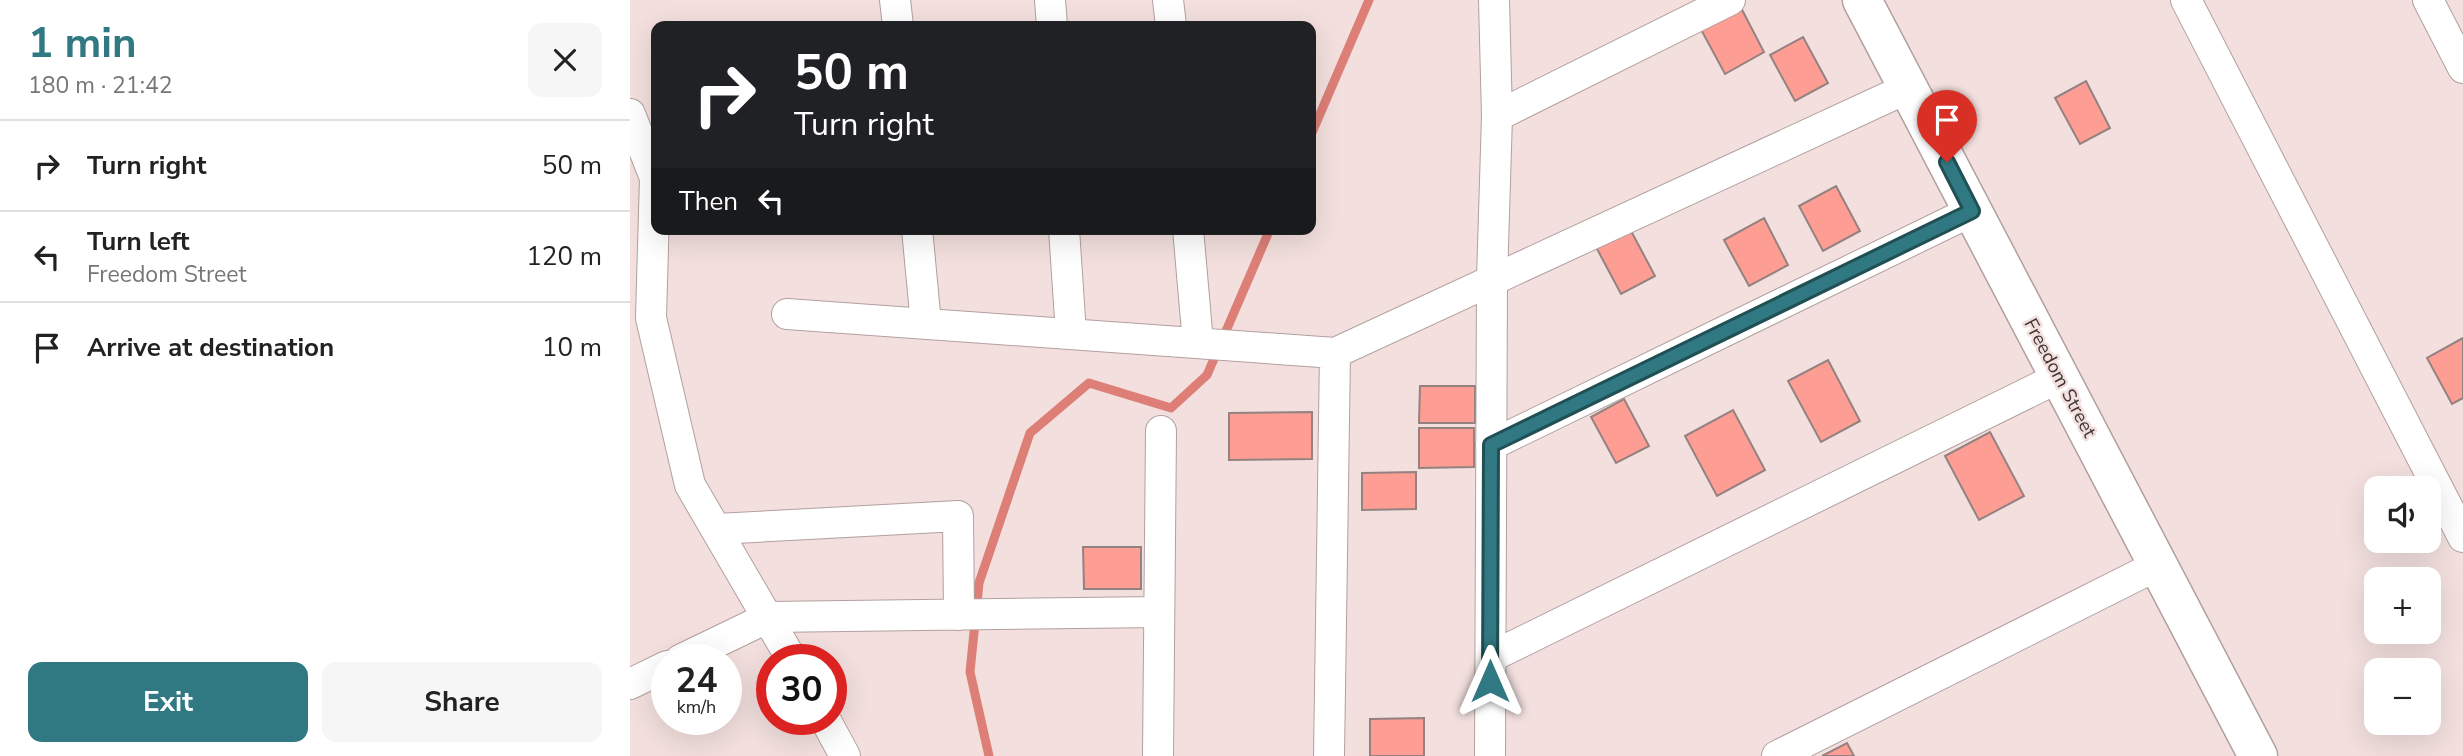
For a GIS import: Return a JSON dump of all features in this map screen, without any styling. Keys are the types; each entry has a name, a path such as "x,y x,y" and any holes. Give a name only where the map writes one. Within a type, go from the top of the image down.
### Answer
{"street":[{"path":"895,0 897,21"},
{"path":"1050,0 1052,21"},
{"path":"1168,0 1170,21"},
{"path":"1490,756 1492,279 1497,116 1494,0"},
{"path":"1497,116 1731,0"},
{"name":"Freedom Street","path":"1862,0 2258,756"},
{"path":"2186,0 2463,537"},
{"path":"2428,0 2463,68"},
{"path":"787,314 1335,353 1908,88"},
{"path":"630,114 651,168"},
{"path":"1491,445 1972,211"},
{"path":"653,235 651,318 690,485 783,644"},
{"path":"918,235 926,324"},
{"path":"1064,235 1071,334"},
{"path":"1189,235 1198,343"},
{"path":"1329,756 1335,353"},
{"path":"1490,657 2060,377"},
{"path":"1158,756 1161,430"},
{"path":"717,529 958,516 959,615"},
{"path":"1777,756 2158,565"},
{"path":"713,644 769,617 1159,612"},
{"path":"630,684 651,674"},
{"path":"834,735 845,756"}],"building":[{"path":"1738,2 1764,52 1725,74 1698,24"},
{"path":"1803,37 1828,83 1795,101 1770,55"},
{"path":"2086,81 2110,128 2080,144 2055,98"},
{"path":"1836,186 1860,231 1823,251 1799,206"},
{"path":"1764,218 1788,265 1749,286 1724,240"},
{"path":"1630,229 1655,276 1621,294 1596,247"},
{"path":"2463,338 2463,398 2452,404 2427,358"},
{"path":"1828,360 1860,421 1821,442 1788,381"},
{"path":"1420,386 1475,386 1475,423 1419,423"},
{"path":"1624,399 1649,446 1616,463 1591,417"},
{"path":"1733,410 1765,470 1717,496 1685,436"},
{"path":"1312,412 1312,459 1229,460 1229,413"},
{"path":"1419,428 1474,428 1474,467 1419,468"},
{"path":"1990,432 2024,496 1979,520 1945,456"},
{"path":"1416,472 1416,509 1362,510 1362,473"},
{"path":"1083,547 1141,547 1141,589 1084,589"},
{"path":"1424,718 1424,756 1370,756 1370,719"},
{"path":"1847,743 1854,756 1822,756"}],"waterway":[{"path":"1316,123 1369,0"},
{"path":"989,756 970,672 979,583 1030,433 1089,383 1171,408 1207,375 1267,235"}],"route":[{"path":"1490,681 1491,445 1972,211 1947,162"}]}
